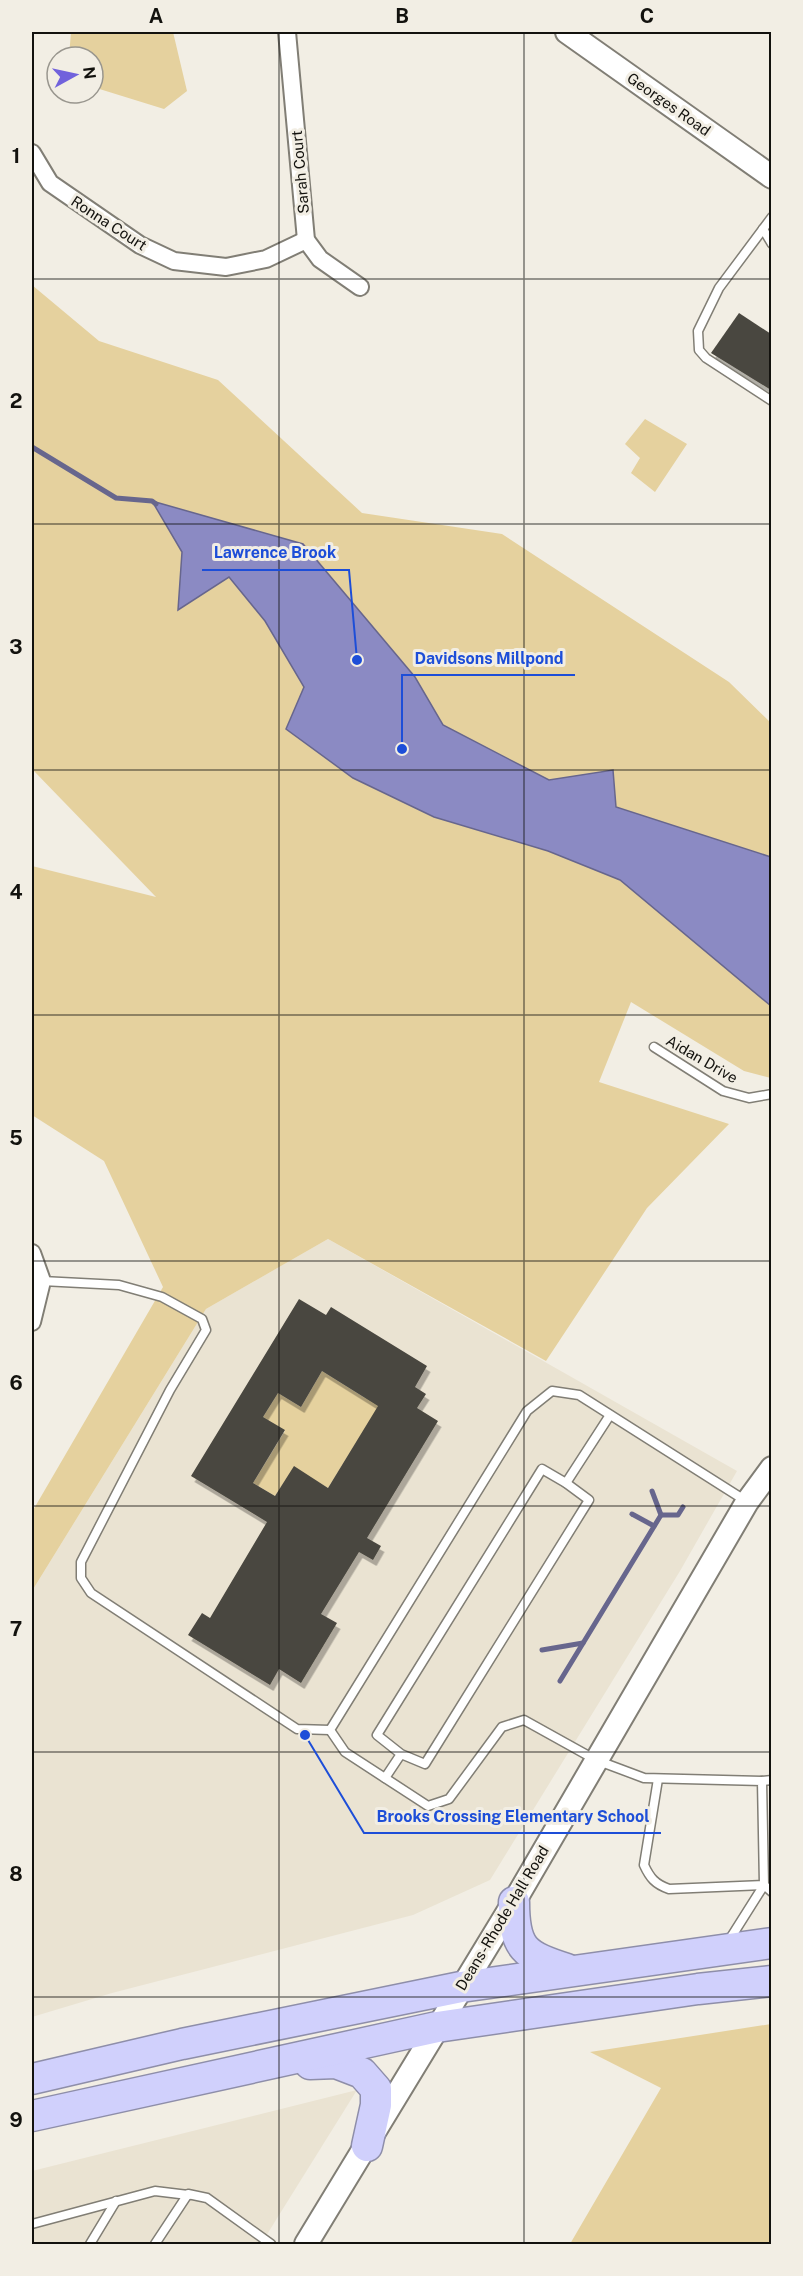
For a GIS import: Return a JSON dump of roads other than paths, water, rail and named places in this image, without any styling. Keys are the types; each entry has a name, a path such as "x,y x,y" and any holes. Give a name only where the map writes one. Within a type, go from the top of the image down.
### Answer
{"highway":[{"path":"514,1902 514,1923 522,1946 535,1958 570,1970"},
{"path":"32,2079 182,2044 461,1987 771,1943"},
{"path":"32,2116 437,2027 698,1989 771,1981"},
{"path":"262,2065 336,2063 363,2073 376,2089 376,2105 367,2146"}],"street":[{"name":"Sarah Court","path":"287,32 306,240"},
{"name":"Georges Road","path":"567,32 771,177"},
{"name":"Ronna Court","path":"32,153 50,183 140,245 174,261 226,267 266,259 306,240"},
{"path":"306,240 320,259 360,287"},
{"path":"32,1253 42,1281 32,1322"},
{"name":"Deans-Rhode Hall Road","path":"306,2244 514,1902 747,1502 771,1468"}],"lane":[{"path":"771,217 719,288 698,331 697,340 699,350 706,358 771,401"},
{"path":"763,229 771,244"},
{"name":"Aidan Drive","path":"654,1047 723,1091 749,1098 771,1094"},
{"path":"42,1281 119,1285 162,1297 202,1319 206,1330 170,1390 105,1513 81,1562 81,1578 91,1593 297,1729 330,1730"},
{"path":"330,1730 526,1411 552,1391 579,1395 747,1502"},
{"path":"566,1483 610,1415"},
{"path":"542,1469 589,1500 424,1764 401,1754 377,1735 542,1469"},
{"path":"330,1730 345,1752 428,1806 449,1799 502,1727 525,1720 596,1760 644,1778 767,1780 764,1885 723,1950"},
{"path":"385,1778 401,1754"},
{"path":"658,1779 644,1865 648,1876 657,1884 669,1889 764,1885 771,1892"},
{"path":"32,2224 155,2191 207,2199 271,2244"},
{"path":"156,2244 188,2195"},
{"path":"90,2244 116,2201"}],"water":[{"path":"152,501 303,544 415,677 443,725 549,780 613,770 616,807 771,857 771,1006 620,880 548,851 434,817 353,778 286,729 304,687 265,621 229,577 178,610 182,552"}],"waterway":[{"path":"32,447 116,498 152,501 156,504"},
{"path":"560,1681 661,1515 652,1491"},
{"path":"661,1515 678,1515 683,1507"},
{"path":"632,1514 654,1526"},
{"path":"542,1650 583,1643"}],"place":[{"name":"Lawrence Brook","path":"357,660"},
{"name":"Davidsons Millpond","path":"402,749"},
{"name":"Brooks Crossing Elementary School","path":"305,1735"}]}
